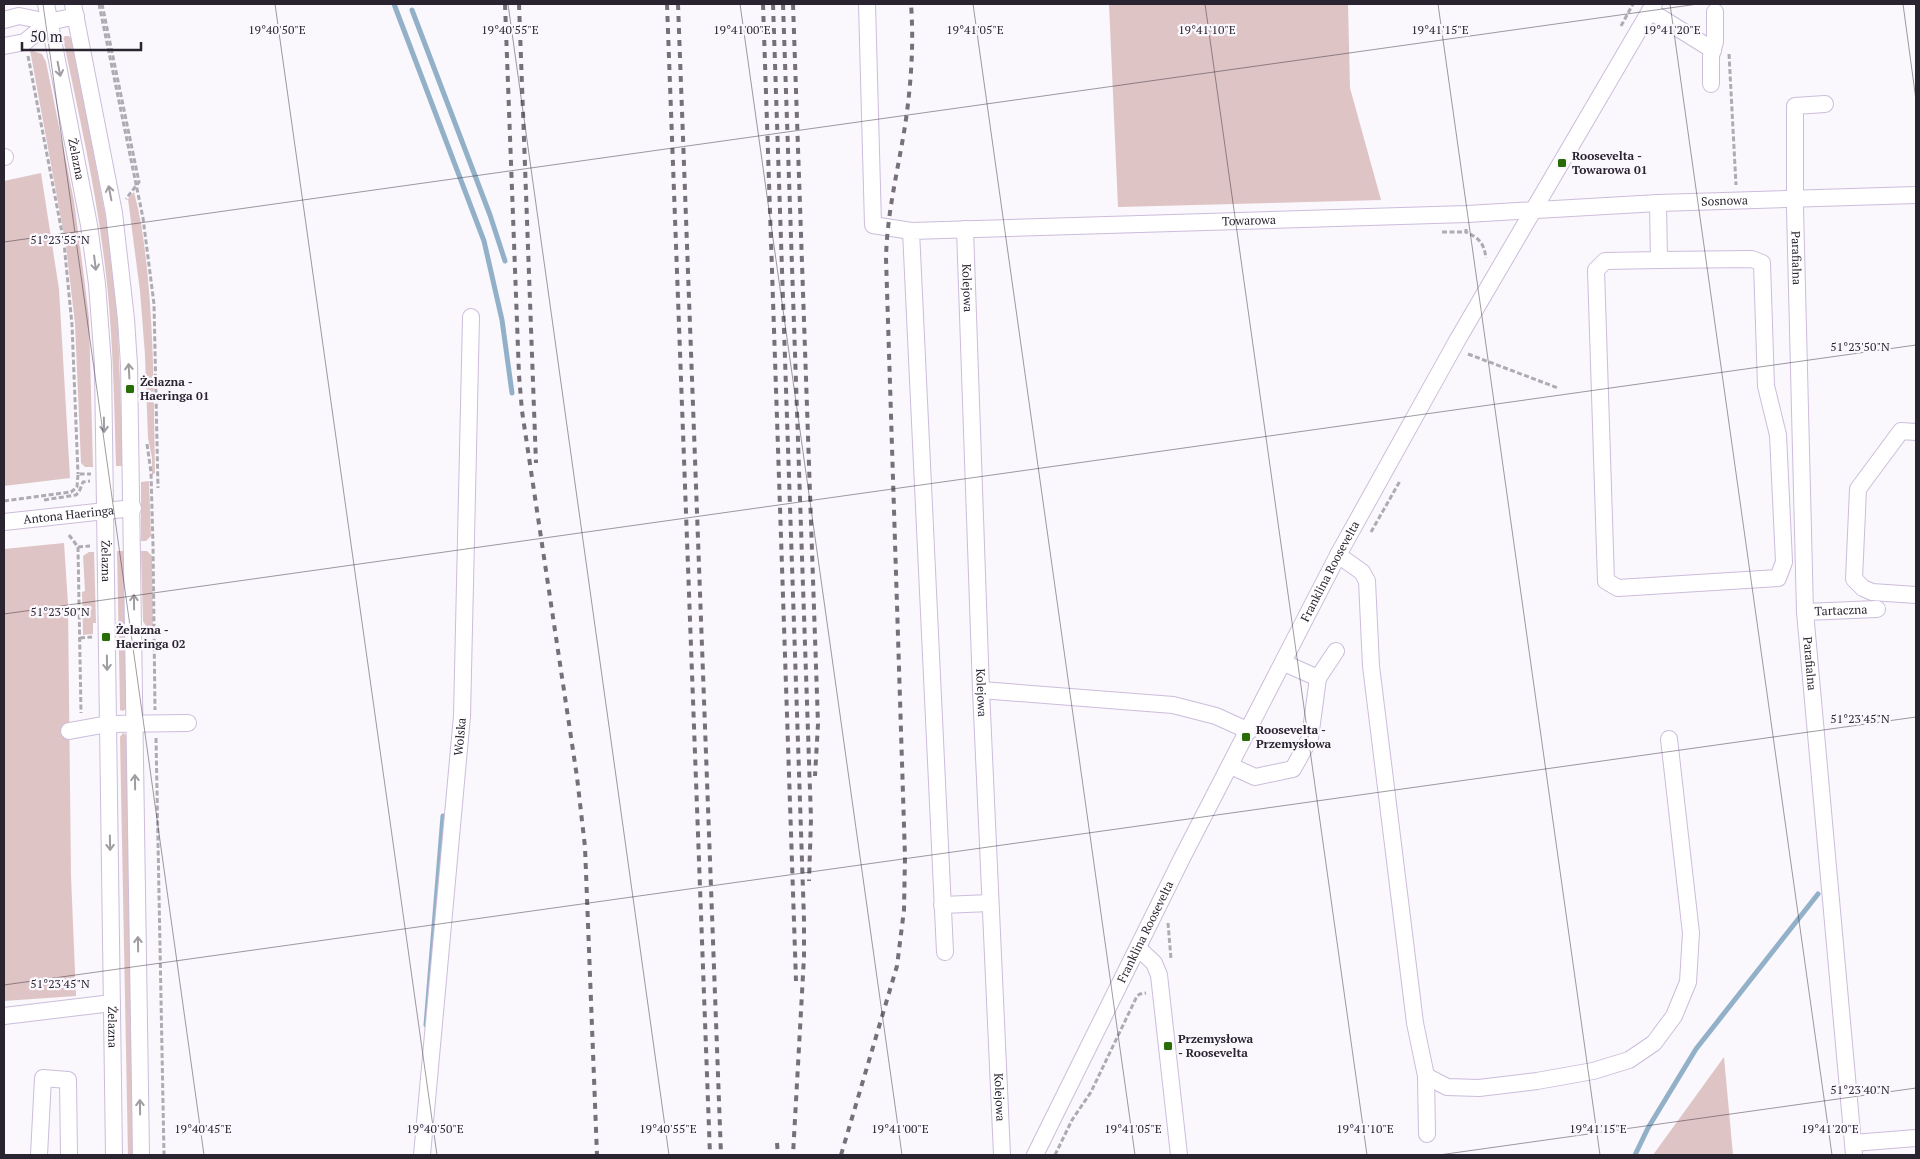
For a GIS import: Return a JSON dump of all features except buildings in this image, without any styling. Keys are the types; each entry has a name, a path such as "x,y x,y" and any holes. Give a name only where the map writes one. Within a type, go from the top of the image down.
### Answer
{"street":[{"name":"Żelazna","path":"46,4 85,200 97,284 103,364 114,1155"},
{"name":"Towarowa","path":"867,4 873,225 911,231 1534,211"},
{"path":"1652,7 1720,50"},
{"name":"Franklina Roosevelta","path":"1035,1155 1158,906 1338,555 1458,339 1652,7"},
{"name":"Żelazna","path":"74,10 114,213 129,365 133,508 141,1155"},
{"path":"4,46 25,42 50,22 74,10"},
{"path":"1712,84 1720,50 1715,42 1715,12"},
{"path":"4,20 19,16 50,22"},
{"name":"Parafialna","path":"1825,104 1795,106 1795,199 1805,612 1853,1149"},
{"name":"Sosnowa","path":"1534,211 1658,203 1916,194"},
{"path":"1658,203 1659,260"},
{"name":"Kolejowa","path":"965,229 981,690 1002,1155"},
{"path":"911,231 945,952"},
{"path":"1752,259 1762,263 1766,386 1778,435 1784,562 1778,578 1618,588 1606,581 1596,270 1605,261 1659,260 1752,259"},
{"name":"Wolska","path":"422,1155 462,716 471,317"},
{"path":"1916,432 1901,431 1858,489 1854,579 1863,588 1872,592 1916,595"},
{"name":"Antona Haeringa","path":"4,522 133,508"},
{"path":"1338,555 1362,572 1368,581 1372,675 1415,1023 1426,1076 1427,1134"},
{"name":"Tartaczna","path":"1805,612 1876,609"},
{"path":"1231,766 1255,777 1293,768 1310,738 1318,678 1336,651"},
{"path":"1284,663 1318,678"},
{"path":"981,690 1173,705 1216,716 1249,731"},
{"path":"75,730 108,724 188,723"},
{"path":"1426,1076 1447,1087 1479,1088 1537,1081 1592,1071 1630,1060 1654,1043 1674,1016 1688,982 1690,933 1669,739"},
{"path":"942,905 990,903"},
{"path":"1138,948 1154,963 1159,975 1179,1155"},
{"path":"4,1016 112,1003"},
{"path":"39,1155 42,1078 68,1080 69,1155"},
{"path":"1853,1149 1916,1138"}],"path":[{"path":"100,4 143,218 154,304 158,488"},
{"path":"4,503 72,492 77,487 78,474 72,325 64,243 25,42"},
{"path":"1720,50 1736,192"},
{"path":"1436,232 1466,232"},
{"path":"1467,353 1558,388"},
{"path":"146,438 151,472 164,1155"},
{"path":"132,476 151,472"},
{"path":"78,474 105,477"},
{"path":"132,476 158,479"},
{"path":"4,503 70,496 79,492 83,482 105,477"},
{"path":"75,730 80,638 78,546"},
{"path":"80,638 92,637"},
{"path":"1158,906 1172,911 1168,927 1171,961"},
{"path":"1055,1155 1072,1120 1091,1092 1137,996 1144,993 1150,996"}],"shaded area":[{"path":"1109,4 1348,4 1350,88 1381,200 1118,207"},
{"path":"69,36 72,40 109,235 118,327 123,466 116,466 111,336 100,230 86,148 63,38"},
{"path":"30,50 42,54 46,62 74,201 89,318 93,467 85,467 81,463 75,324 66,246"},
{"path":"41,173 59,289 70,478 4,486 4,181"},
{"path":"134,192 143,235 150,303 155,473 152,475 152,458 148,438 145,355 140,291 128,199"},
{"path":"149,481 151,536 146,541 141,541 141,482"},
{"path":"64,543 68,604 71,876 76,996 4,1001 4,549"},
{"path":"117,551 125,551 127,708 123,711 120,710"},
{"path":"141,551 147,551 152,556 153,632 147,628 143,621"},
{"path":"89,552 94,552 96,623 93,623 93,634 83,635 82,592 85,591 83,556"},
{"path":"123,733 127,738 134,1155 128,1155 120,737"},
{"path":"1724,1057 1733,1155 1653,1155"}],"waterway":[{"path":"394,4 484,241 502,320 512,393"},
{"path":"412,10 490,215 505,261"},
{"path":"426,1025 443,816"},
{"path":"1635,1155 1648,1128 1696,1049 1818,894"}],"railway":[{"path":"505,4 519,375 522,411 577,777 585,847 597,1155"},
{"path":"519,4 536,463"},
{"path":"667,4 710,1155"},
{"path":"678,4 721,1155"},
{"path":"763,4 796,981"},
{"path":"773,4 804,920 804,957 793,1155"},
{"path":"783,4 811,819 809,881"},
{"path":"793,4 818,724 815,776"},
{"path":"841,1155 897,966 904,910 905,857 886,258 891,208 909,96 912,50 911,4"},
{"path":"777,1143 778,1155"}],"place":[{"name":"Roosevelta - Towarowa 01","path":"1562,163"},
{"name":"Żelazna - Haeringa 01","path":"130,389"},
{"name":"Żelazna - Haeringa 02","path":"106,637"},
{"name":"Roosevelta - Przemysłowa","path":"1246,737"},
{"name":"Przemysłowa - Roosevelta","path":"1168,1046"}]}
